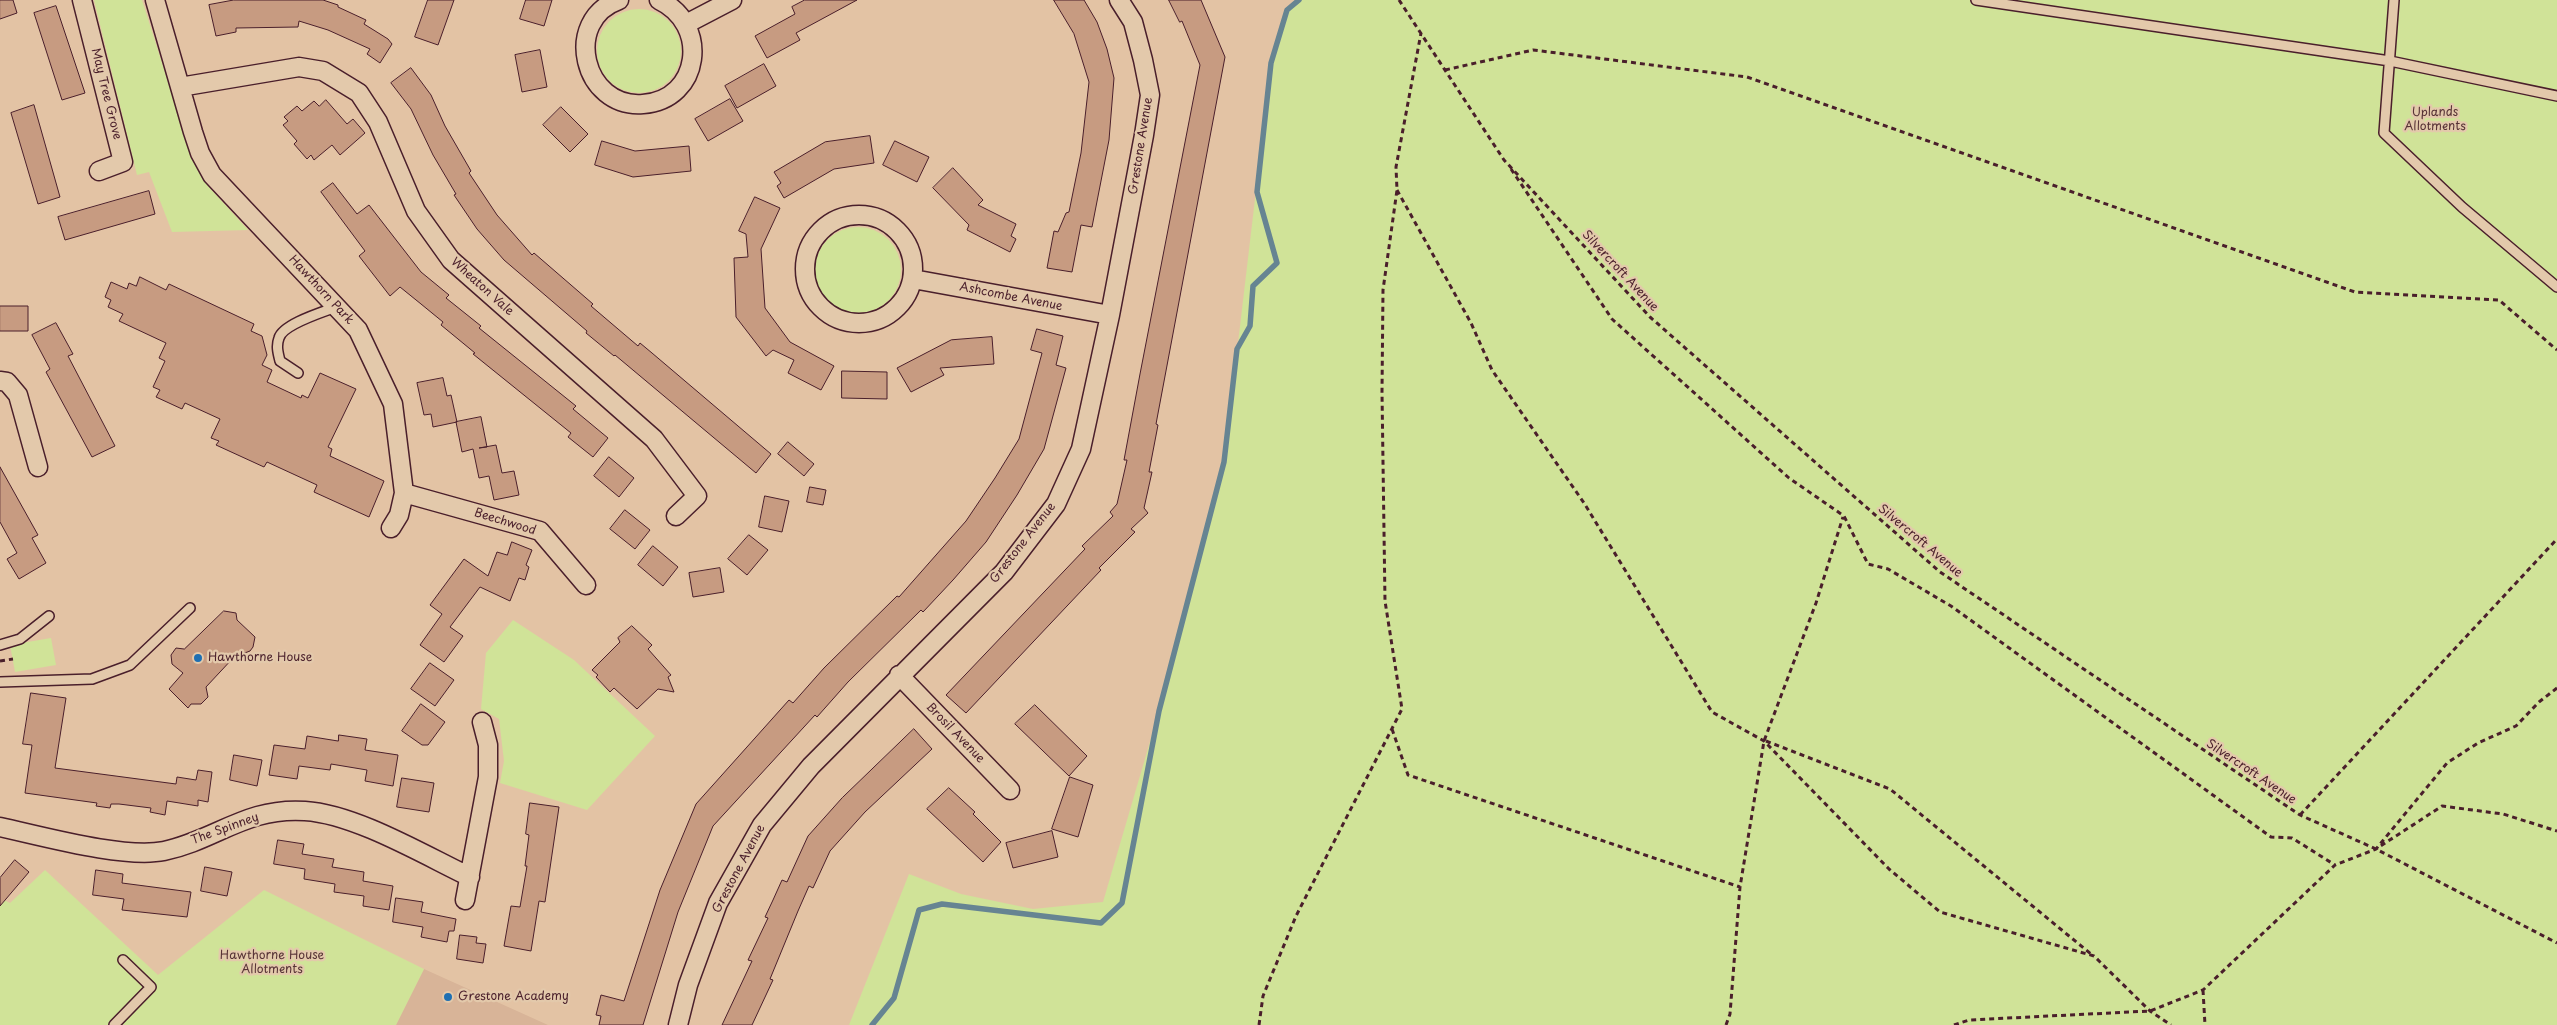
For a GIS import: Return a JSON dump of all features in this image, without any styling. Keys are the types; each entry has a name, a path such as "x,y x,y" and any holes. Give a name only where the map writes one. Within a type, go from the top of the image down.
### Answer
{"street":[{"name":"May Tree Grove","path":"82,0 123,162 99,171"},
{"name":"Hawthorn Park","path":"155,0 193,132 200,153 212,175 358,330 392,404 404,493 399,515 391,528"},
{"path":"619,0 604,8 595,18 585,43 585,57 592,76 604,92 616,99 642,104 668,96 678,87 691,64 692,44 686,24 678,13 659,0"},
{"path":"686,24 732,0"},
{"name":"Grestone Avenue","path":"678,1025 688,985 718,903 762,825 811,766 899,675 1004,572 1056,504 1081,449 1110,315 1150,95 1133,22 1119,0"},
{"name":"Wheaton Vale","path":"180,87 299,67 323,71 360,93 378,122 416,211 452,260 654,439 697,496 676,516"},
{"path":"864,216 877,218 899,233 912,257 913,279 906,296 887,316 868,322 848,322 824,310 815,300 808,288 806,261 816,236 826,227 844,218 864,216"},
{"name":"Ashcombe Avenue","path":"913,279 1110,315"},
{"path":"0,381 6,382 18,395 38,467"},
{"name":"Beechwood","path":"404,493 540,531 586,585"},
{"name":"Brosil Avenue","path":"899,675 1010,790"},
{"path":"465,900 488,778 488,745 482,722"},
{"name":"The Spinney","path":"0,827 89,845 132,851 164,851 238,821 274,812 306,811 337,818 386,835 470,877"}],"lane":[{"path":"1976,0 2390,61 2557,96"},
{"path":"2394,0 2384,133 2462,207 2557,287"},
{"path":"298,372 280,361 277,348 279,336 288,327 336,307"},
{"path":"0,682 92,679 130,665 190,608"},
{"path":"0,644 20,639 49,616"},
{"path":"114,1025 151,987 123,960"}],"path":[{"name":"Silvercroft Avenue","path":"1399,0 1504,160 1650,317 1940,572 2300,815 2376,849 2557,943"},
{"path":"1259,1025 1263,996 1296,916 1402,709 1385,601 1382,392 1383,290 1397,190 1396,167 1421,33"},
{"path":"1445,70 1532,50 1747,78 2354,292 2499,300 2557,350"},
{"path":"1504,160 1612,319 1789,478 1844,516 1868,564 1888,569 1951,606 2271,838 2292,838 2335,865"},
{"path":"1397,190 1471,324 1492,370 1584,503 1712,712 1764,741 1890,789 2094,956 2150,1010 2171,1025"},
{"path":"1726,1025 1730,1014 1740,887 1764,741 1816,603 1844,516"},
{"path":"2300,815 2557,539"},
{"path":"0,661 13,659"},
{"path":"2376,849 2447,763 2478,743 2516,726 2557,688"},
{"path":"1392,728 1408,776 1740,887"},
{"path":"1764,741 1889,869 1940,912 2094,956"},
{"path":"1954,1025 1969,1020 2150,1010 2203,990 2335,865 2376,849 2442,806 2502,814 2557,831"},
{"path":"2203,990 2204,1025"}],"shaded area":[{"name":"Grestone Academy","path":"424,969 548,1025 396,1025"}],"green space":[{"path":"94,0 142,0 175,104 208,186 248,230 172,232 149,172 137,175"},
{"name":"Uplands Allotments","path":"1300,0 2557,0 2557,1025 849,1025 909,874 961,894 1033,909 1103,902 1159,711 1224,462 1271,63 1287,10"},
{"path":"639,9 662,16 674,28 681,51 674,74 662,86 639,93 616,86 604,74 597,51 604,28 616,16"},
{"path":"858,227 875,230 889,239 898,253 901,270 898,287 889,301 875,310 858,313 841,310 827,301 818,287 815,270 818,253 827,239 841,230"},
{"path":"513,620 574,660 655,736 587,810 500,783 504,761 499,719 481,709 486,653"},
{"path":"51,638 56,665 15,672 10,645"},
{"name":"Hawthorne House Allotments","path":"45,870 158,975 264,890 424,969 396,1025 0,1025 0,898 10,903"}],"building":[{"path":"0,0 13,0 17,13 0,19"},
{"path":"234,0 323,0 338,5 338,7 366,20 364,24 388,39 392,44 380,63 367,54 370,49 328,30 299,21 298,27 236,28 236,32 216,36 209,5"},
{"path":"428,0 454,0 438,45 415,37"},
{"path":"526,0 552,0 544,26 520,19"},
{"path":"805,0 857,0 796,33 800,40 767,58 755,36 795,14 792,7"},
{"path":"1054,0 1084,0 1097,22 1107,49 1114,78 1109,140 1092,227 1081,225 1072,272 1047,268 1054,231 1058,232 1066,213 1069,212 1081,153 1089,82 1074,34"},
{"path":"1169,0 1201,0 1225,57 1156,424 1158,425 1149,472 1152,472 1144,508 1148,513 1131,529 1135,532 1099,568 1101,570 966,713 946,695 1085,549 1082,546 1113,516 1110,512 1117,504 1127,460 1124,460 1200,65 1182,21 1180,22"},
{"path":"56,6 85,93 62,100 34,13"},
{"path":"540,50 547,87 522,92 515,55"},
{"path":"764,64 776,86 737,108 725,86"},
{"path":"411,68 431,95 445,126 471,171 469,173 497,215 532,255 534,253 593,304 591,306 638,346 640,343 771,454 756,473 586,333 587,331 504,260 477,229 454,195 456,194 433,155 411,109 391,83"},
{"path":"730,99 743,121 708,141 695,119"},
{"path":"326,100 347,124 353,119 365,133 340,155 332,145 314,160 311,155 307,159 294,144 297,141 283,125 288,121 284,117 297,106 302,111 314,101 319,106"},
{"path":"34,105 60,197 38,204 11,113"},
{"path":"561,107 588,134 570,152 543,125"},
{"path":"870,136 874,163 834,169 784,198 777,186 781,183 774,172 825,142"},
{"path":"602,141 635,151 689,146 691,171 633,177 595,165"},
{"path":"895,141 929,157 917,182 883,165"},
{"path":"953,168 983,200 978,205 1016,224 1011,236 1016,239 1010,252 967,230 969,225 933,188"},
{"path":"333,183 357,214 369,205 421,272 449,295 446,298 481,326 479,328 576,406 573,409 608,438 593,457 568,437 571,433 473,354 475,353 441,325 443,322 400,287 390,296 359,256 365,251 321,192"},
{"path":"149,191 155,214 65,240 58,217"},
{"path":"755,197 780,208 761,249 765,308 790,342 834,366 821,390 788,373 794,360 773,350 766,356 736,317 734,258 748,257 746,234 739,231"},
{"path":"140,277 166,290 169,284 254,324 251,331 262,336 267,355 262,365 272,370 267,382 301,398 302,395 308,398 320,373 356,389 328,447 332,449 330,456 384,481 369,517 314,492 317,485 267,462 264,467 216,445 219,441 211,438 220,419 185,403 182,409 156,397 160,390 153,387 165,361 159,358 166,343 119,321 123,314 108,307 111,300 105,297 111,282 127,289 129,283 136,286"},
{"path":"0,306 28,306 28,331 0,331"},
{"path":"56,323 73,354 68,356 115,446 92,457 46,372 50,369 32,335"},
{"path":"1037,329 1063,336 1056,365 1066,368 1044,449 1017,495 986,542 953,580 923,612 921,610 848,682 817,717 815,715 713,826 678,912 643,1025 599,1025 601,1016 596,1015 601,995 624,1001 660,890 696,804 789,700 793,703 824,668 897,596 899,597 966,521 995,478 1019,439 1042,353 1031,350"},
{"path":"992,337 994,364 940,368 944,375 911,392 897,368 951,340"},
{"path":"842,371 887,372 887,399 842,398"},
{"path":"443,378 447,396 451,395 457,422 433,427 431,414 424,415 417,383"},
{"path":"481,417 487,447 496,445 502,473 514,471 519,495 494,500 489,476 479,478 473,449 462,452 456,422"},
{"path":"788,442 814,464 804,476 778,454"},
{"path":"609,457 634,478 619,497 594,476"},
{"path":"0,467 38,535 32,538 46,563 19,579 7,559 17,553 0,522"},
{"path":"810,487 826,490 823,505 807,502"},
{"path":"765,496 789,501 782,532 759,527"},
{"path":"625,510 650,530 635,549 610,529"},
{"path":"749,535 768,550 747,575 728,559"},
{"path":"512,542 532,550 526,565 529,567 525,580 519,578 510,601 480,587 450,627 463,636 444,662 420,645 442,614 430,605 464,559 488,576 497,552 507,555"},
{"path":"653,546 678,567 663,586 638,565"},
{"path":"720,568 724,592 693,597 689,573"},
{"name":"Hawthorne House","path":"224,611 236,613 237,620 255,637 253,647 250,651 234,657 206,687 208,697 201,704 191,704 188,708 169,689 183,673 172,664 171,655 176,648 184,649"},
{"path":"632,626 652,645 648,649 671,675 668,677 674,692 658,689 637,709 614,688 610,692 592,670 620,642 618,638"},
{"path":"430,663 454,680 435,706 411,689"},
{"path":"31,693 66,698 55,768 176,784 177,777 196,780 198,770 212,772 208,802 198,800 198,806 167,801 165,815 150,812 151,808 111,804 110,808 96,806 97,803 25,793 32,745 23,744"},
{"path":"421,704 445,722 428,745 422,745 402,731"},
{"path":"1035,705 1087,756 1069,776 1015,724"},
{"path":"914,729 932,749 865,812 830,851 813,888 809,886 770,979 773,980 752,1025 722,1025 752,961 748,960 768,918 765,917 782,880 787,882 808,836 842,798"},
{"path":"339,735 367,739 365,750 398,755 393,786 365,781 367,770 331,764 330,770 299,766 297,779 269,775 274,745 305,749 307,736 338,741"},
{"path":"234,755 262,760 257,786 230,780"},
{"path":"1070,777 1093,785 1078,837 1052,829"},
{"path":"402,778 434,783 429,812 397,807"},
{"path":"949,788 975,812 973,814 1001,842 983,862 927,809"},
{"path":"530,803 559,807 545,902 539,901 531,951 504,946 511,906 520,907 527,866 525,866 529,835 526,834"},
{"path":"1052,831 1058,857 1013,868 1006,843"},
{"path":"278,840 304,844 302,854 334,859 332,867 364,872 363,881 393,886 389,910 363,906 364,896 334,892 335,884 304,879 305,869 274,864"},
{"path":"15,860 29,872 0,906 0,878"},
{"path":"205,867 232,872 227,896 201,891"},
{"path":"96,870 123,874 122,883 191,892 187,917 122,910 124,899 93,895"},
{"path":"396,898 423,902 421,912 456,919 454,931 449,931 447,942 421,937 423,927 393,922"},
{"path":"460,935 477,937 476,943 486,944 483,963 457,959"}],"waterway":[{"path":"872,1025 894,998 919,910 942,904 1101,923 1122,903 1159,711 1224,462 1237,349 1250,326 1253,286 1277,263 1257,192 1271,63 1287,10 1299,0"}],"place":[{"name":"Hawthorne House","path":"198,658"},
{"name":"Grestone Academy","path":"448,997"}]}
